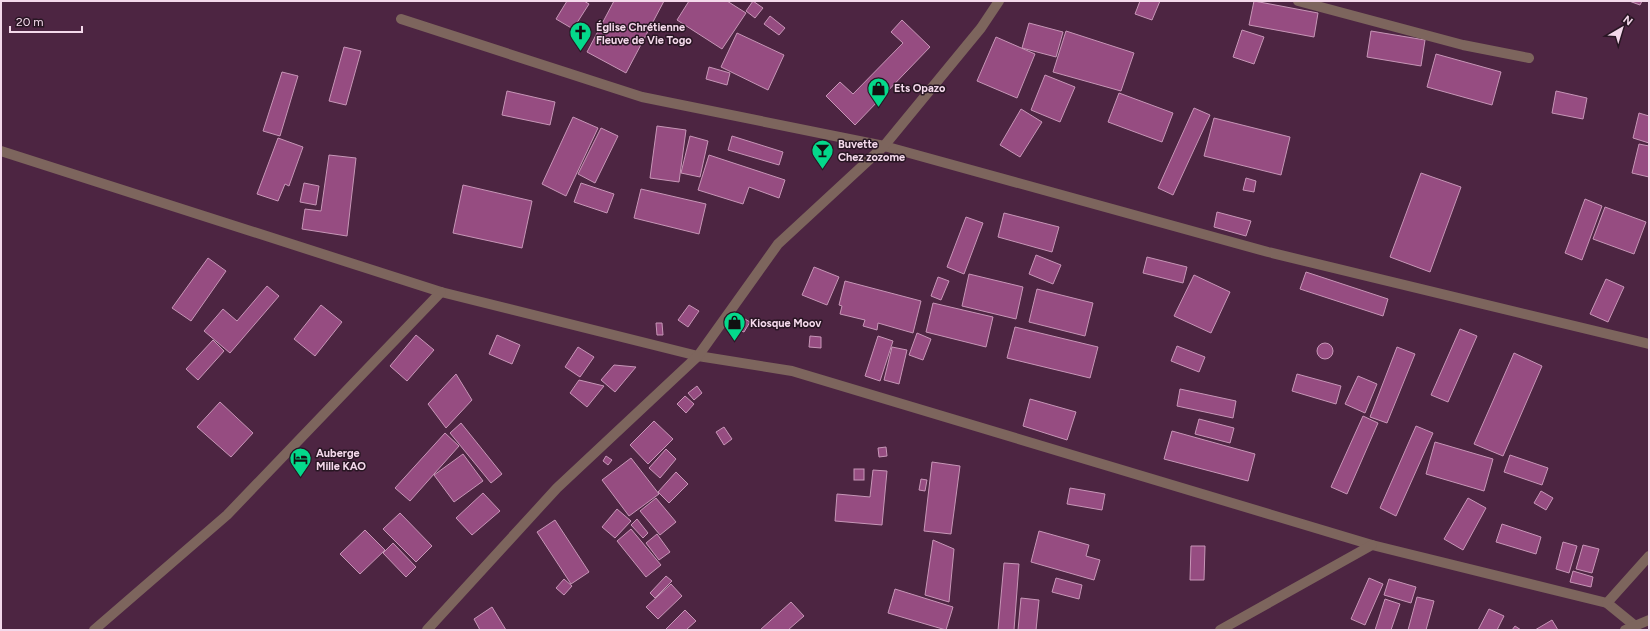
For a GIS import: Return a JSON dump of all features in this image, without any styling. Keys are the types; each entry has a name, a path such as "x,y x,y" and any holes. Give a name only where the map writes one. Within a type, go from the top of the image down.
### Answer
{"street":[{"path":"428,630 557,488 698,356 778,244 884,146 981,28 999,1"},
{"path":"1298,1 1463,45 1529,58"},
{"path":"401,19 642,97 884,146 1268,252 1649,344"},
{"path":"1,151 441,292 698,356 792,371 1372,545 1607,603 1634,625"},
{"path":"94,630 227,515 441,292"},
{"path":"1220,630 1372,545"},
{"path":"1607,603 1649,556"},
{"path":"1625,630 1649,620"}],"building":[{"path":"567,1 584,1 589,4 573,29 556,19"},
{"path":"614,1 664,1 626,73 587,52"},
{"path":"689,1 727,1 746,13 722,49 677,20"},
{"path":"753,1 763,8 755,18 746,11"},
{"path":"1140,1 1160,1 1152,20 1135,14"},
{"path":"1254,1 1318,13 1314,37 1249,25"},
{"path":"1629,1 1642,1 1640,5"},
{"path":"770,16 785,28 779,35 764,24"},
{"path":"902,20 930,47 855,125 826,96 840,82 853,94 903,43 891,32"},
{"path":"1029,23 1063,32 1056,57 1022,48"},
{"path":"1242,30 1264,37 1254,64 1233,57"},
{"path":"1066,31 1134,53 1121,91 1053,72"},
{"path":"1371,31 1425,40 1421,66 1367,57"},
{"path":"737,33 784,55 768,90 721,67"},
{"path":"996,37 1035,54 1017,98 977,81"},
{"path":"344,47 361,51 346,105 329,101"},
{"path":"1436,54 1501,72 1492,105 1427,87"},
{"path":"709,67 730,73 727,85 706,79"},
{"path":"282,72 298,76 280,136 263,131"},
{"path":"1045,75 1075,87 1060,122 1031,110"},
{"path":"507,91 555,102 550,125 502,115"},
{"path":"1556,91 1587,98 1583,119 1552,113"},
{"path":"1119,93 1173,113 1162,142 1108,122"},
{"path":"1194,108 1210,115 1173,195 1158,188"},
{"path":"1021,109 1042,122 1020,157 1000,145"},
{"path":"1639,113 1649,116 1649,143 1633,138"},
{"path":"573,117 598,128 566,196 542,184"},
{"path":"1214,118 1290,137 1281,175 1204,156"},
{"path":"657,126 686,130 679,182 650,178"},
{"path":"601,128 618,136 595,183 578,174"},
{"path":"690,136 708,141 700,177 681,173"},
{"path":"732,136 783,152 779,165 728,150"},
{"path":"278,138 303,147 289,186 285,184 278,201 257,194"},
{"path":"1639,144 1649,146 1649,177 1632,173"},
{"path":"329,155 356,158 347,236 302,229 305,209 321,211"},
{"path":"709,155 785,180 779,198 749,187 743,204 698,190"},
{"path":"1421,173 1461,187 1430,272 1390,257"},
{"path":"1246,178 1256,181 1254,192 1243,190"},
{"path":"304,183 319,186 316,205 300,202"},
{"path":"581,183 614,194 607,213 574,202"},
{"path":"463,185 532,201 522,248 453,233"},
{"path":"641,189 706,204 699,234 634,218"},
{"path":"1585,199 1602,206 1582,260 1565,253"},
{"path":"1605,207 1646,222 1634,254 1593,239"},
{"path":"1217,212 1251,221 1246,236 1214,227"},
{"path":"1004,213 1059,227 1052,252 998,237"},
{"path":"966,217 983,223 964,274 947,267"},
{"path":"1036,255 1061,265 1053,284 1029,274"},
{"path":"1147,257 1187,267 1183,283 1143,273"},
{"path":"208,258 226,271 191,321 172,308"},
{"path":"814,267 839,277 827,305 802,295"},
{"path":"1306,272 1388,299 1383,316 1300,289"},
{"path":"969,274 1023,287 1016,319 962,306"},
{"path":"1194,275 1230,292 1211,333 1174,316"},
{"path":"938,277 949,281 941,300 931,296"},
{"path":"1606,279 1624,287 1608,322 1590,314"},
{"path":"845,281 921,301 913,333 878,323 877,330 863,326 865,320 840,314 842,306 839,305"},
{"path":"267,286 279,296 230,353 204,331 223,309 237,321"},
{"path":"1037,289 1093,303 1085,336 1029,322"},
{"path":"933,303 993,317 986,347 926,332"},
{"path":"321,305 342,322 315,356 294,339"},
{"path":"689,305 699,311 688,327 678,320"},
{"path":"745,319 750,322 744,332 739,330"},
{"path":"656,323 662,323 663,335 657,335"},
{"path":"1015,327 1098,347 1090,378 1007,358"},
{"path":"1460,329 1477,336 1448,402 1431,395"},
{"path":"917,333 931,339 923,360 909,355"},
{"path":"416,335 434,350 407,381 390,366"},
{"path":"497,335 520,345 512,364 489,354"},
{"path":"810,336 821,337 821,348 809,347"},
{"path":"878,336 893,341 880,381 865,376"},
{"path":"213,340 224,351 198,380 186,369"},
{"path":"1322,343 1328,343 1333,348 1331,357 1328,359 1322,359 1317,354 1317,348"},
{"path":"1177,346 1205,357 1199,372 1171,361"},
{"path":"578,347 594,357 580,377 565,367"},
{"path":"892,347 907,350 899,384 884,380"},
{"path":"1397,347 1415,354 1387,423 1370,417"},
{"path":"1514,353 1542,366 1503,456 1474,444"},
{"path":"614,365 636,367 615,392 601,380"},
{"path":"456,374 472,400 446,428 428,404"},
{"path":"1297,374 1341,386 1336,404 1292,391"},
{"path":"1358,376 1377,384 1365,413 1345,404"},
{"path":"579,380 604,386 587,407 570,393"},
{"path":"697,386 702,393 694,400 688,393"},
{"path":"1180,389 1236,401 1233,418 1177,406"},
{"path":"685,396 694,404 686,413 677,404"},
{"path":"1030,399 1076,412 1067,440 1023,426"},
{"path":"220,402 253,433 231,457 197,427"},
{"path":"1363,416 1378,423 1347,494 1331,487"},
{"path":"1199,419 1234,428 1230,443 1195,434"},
{"path":"654,421 673,439 648,464 630,445"},
{"path":"461,423 502,474 491,483 450,433"},
{"path":"1416,426 1433,433 1396,516 1380,508"},
{"path":"724,427 732,439 724,445 716,432"},
{"path":"1172,431 1255,454 1248,481 1164,459"},
{"path":"445,433 459,446 410,501 395,488"},
{"path":"1435,442 1493,459 1484,491 1426,474"},
{"path":"886,447 887,456 879,457 878,448"},
{"path":"666,449 676,459 660,478 649,468"},
{"path":"463,454 483,481 454,502 434,475"},
{"path":"1510,455 1548,468 1542,485 1504,472"},
{"path":"606,456 612,460 608,465 603,461"},
{"path":"631,458 659,494 629,516 602,480"},
{"path":"932,462 960,466 951,534 924,531"},
{"path":"854,469 864,469 864,480 854,480"},
{"path":"873,470 887,471 882,525 835,521 837,494 870,497"},
{"path":"676,472 688,484 669,503 658,492"},
{"path":"921,479 927,480 925,491 919,490"},
{"path":"1070,488 1105,494 1102,510 1067,504"},
{"path":"1541,491 1553,498 1546,510 1534,503"},
{"path":"483,493 500,511 472,535 456,518"},
{"path":"656,498 676,522 660,535 640,511"},
{"path":"1468,498 1486,508 1463,550 1444,539"},
{"path":"617,509 631,521 615,538 602,527"},
{"path":"400,513 432,546 416,562 383,529"},
{"path":"637,519 648,533 643,538 631,525"},
{"path":"555,520 589,572 571,584 537,532"},
{"path":"1502,524 1541,537 1536,554 1496,542"},
{"path":"631,529 661,565 646,577 617,541"},
{"path":"365,530 385,550 360,574 340,554"},
{"path":"1039,531 1089,545 1086,556 1100,560 1094,580 1031,562"},
{"path":"657,534 670,552 659,560 646,543"},
{"path":"933,540 954,549 949,602 925,595"},
{"path":"1563,542 1577,546 1569,573 1556,569"},
{"path":"393,543 416,567 406,577 383,553"},
{"path":"1583,545 1599,549 1592,573 1576,569"},
{"path":"1191,546 1205,546 1204,580 1190,580"},
{"path":"1004,563 1019,564 1014,630 998,630"},
{"path":"1573,571 1593,577 1591,587 1570,582"},
{"path":"666,576 672,581 655,598 650,593"},
{"path":"1056,578 1082,585 1079,599 1052,592"},
{"path":"1369,578 1383,584 1365,625 1351,619"},
{"path":"564,579 572,586 564,595 556,588"},
{"path":"1389,579 1416,587 1411,603 1384,595"},
{"path":"671,584 682,596 658,619 646,607"},
{"path":"895,589 953,607 946,630 888,613"},
{"path":"1417,597 1434,601 1426,630 1408,630"},
{"path":"1021,598 1039,600 1036,630 1018,630"},
{"path":"1385,599 1400,604 1391,630 1375,630"},
{"path":"791,602 804,616 788,630 760,630"},
{"path":"492,607 506,630 480,630 474,619"},
{"path":"1489,609 1504,616 1497,630 1478,630"},
{"path":"685,610 696,621 686,630 665,630"},
{"path":"1552,620 1558,630 1535,630"},
{"path":"1515,626 1521,630 1512,630"}],"place":[{"name":"Église Chrétienne Fleuve de Vie Togo","path":"581,52"},
{"name":"Ets Opazo","path":"878,108"},
{"name":"Buvette Chez zozome","path":"823,170"},
{"name":"Kiosque Moov","path":"735,342"},
{"name":"Auberge Mille KAO","path":"301,478"}]}
